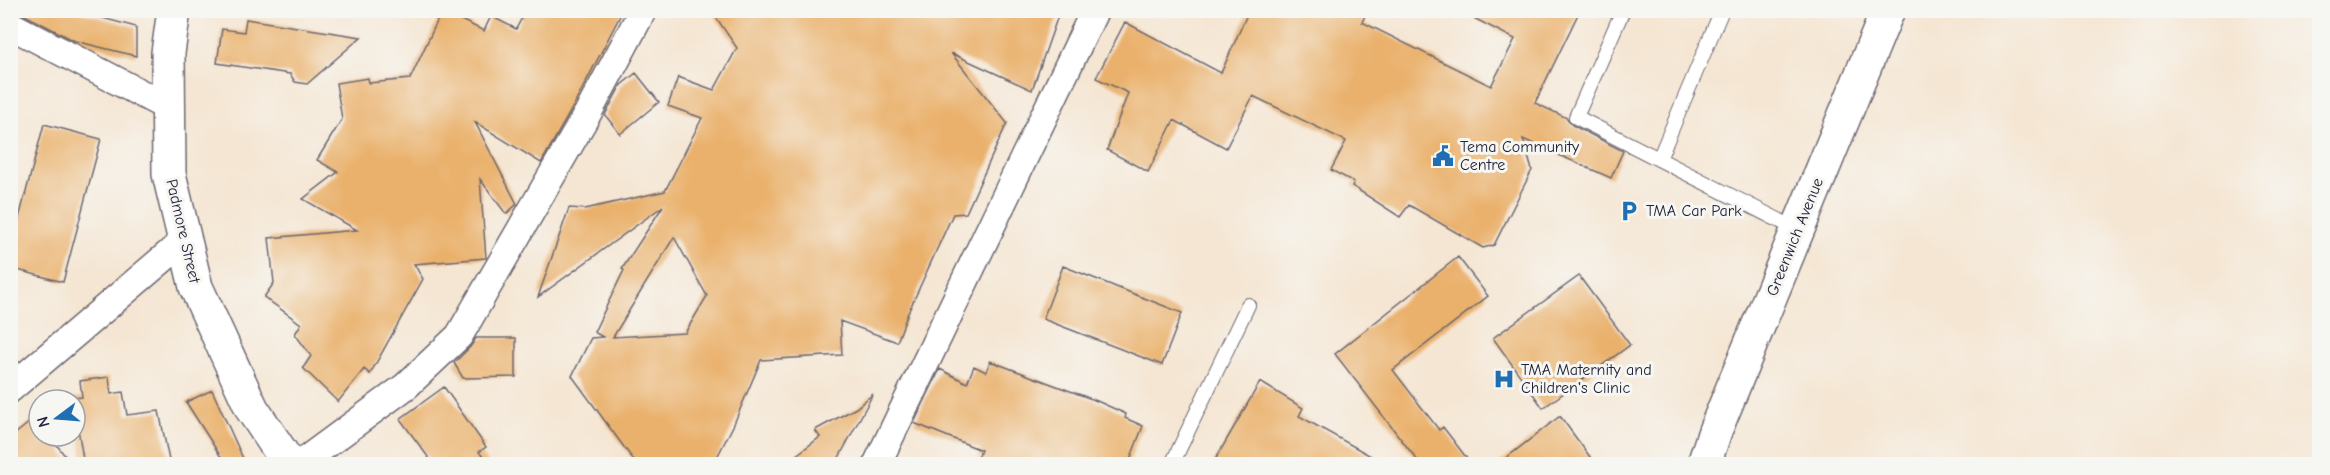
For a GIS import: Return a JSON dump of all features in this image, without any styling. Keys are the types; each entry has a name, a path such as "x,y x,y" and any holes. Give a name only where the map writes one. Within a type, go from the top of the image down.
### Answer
{"street":[{"name":"Padmore Street","path":"174,10 168,53 169,174 196,287 252,410 289,465"},
{"path":"300,465 406,386 459,336 589,111 643,10"},
{"path":"877,465 1095,10"},
{"name":"Greenwich Avenue","path":"1704,465 1715,431 1888,10"},
{"path":"10,26 169,108"},
{"path":"10,389 185,240"}],"lane":[{"path":"1623,10 1576,117 1798,230"},
{"path":"1659,159 1722,10"},
{"path":"1172,465 1248,305"}],"building":[{"path":"15,10 73,10 136,27 136,56 75,41"},
{"path":"526,10 623,10 541,163 475,122 517,204 506,214 480,179 486,258 414,264 423,279 370,374 364,369 338,402 303,368 311,356 295,334 301,324 264,297 274,283 269,238 357,230 303,199 338,172 317,160 342,119 336,83 368,78 369,83 410,79 442,11 484,31 491,16 516,29"},
{"path":"711,10 1060,10 1032,90 951,53 1007,123 966,213 953,214 897,342 840,321 842,355 761,360 733,426 713,465 637,465 572,376 591,338 603,337 594,332 624,270 622,269 663,206 538,297 569,208 585,209 665,191 702,118 668,106 678,77 714,90 737,48","holes":["674,237 707,296 685,333 613,337"]},
{"path":"1249,10 1368,10 1362,22 1491,86 1515,39 1458,10 1580,10 1535,103 1567,118 1572,125 1623,151 1611,178 1523,139 1532,170 1494,245 1483,248 1409,205 1400,217 1352,186 1354,182 1331,170 1346,141 1253,96 1226,148 1174,120 1148,172 1107,150 1128,93 1096,78 1125,22 1221,73"},
{"path":"246,19 361,37 307,84 295,82 290,74 217,63 222,29 244,32"},
{"path":"636,73 659,102 620,134 605,115 621,85"},
{"path":"44,124 101,139 63,282 10,268 10,252"},
{"path":"1458,257 1488,296 1393,370 1439,430 1443,427 1472,465 1421,465 1335,354"},
{"path":"1063,266 1182,313 1162,365 1043,319"},
{"path":"1579,276 1630,345 1543,408 1493,338"},
{"path":"476,338 516,338 516,377 463,378 454,363"},
{"path":"990,361 1097,401 1126,414 1125,418 1143,426 1128,465 993,465 978,458 981,450 914,423 940,369 967,383 974,366 986,372"},
{"path":"109,377 111,394 123,392 127,415 159,411 170,465 84,465 81,448 87,448 87,388 81,388 80,381"},
{"path":"1260,382 1303,408 1299,416 1387,465 1212,465"},
{"path":"444,387 486,447 479,452 490,465 434,465 400,419"},
{"path":"212,390 246,465 226,465 186,402"},
{"path":"873,394 835,465 795,456 820,437 815,430 856,408"},
{"path":"1560,416 1596,465 1497,465"},
{"path":"27,424 27,448 59,448 72,465 10,465 10,438"}],"place":[{"name":"Tema Community Centre","path":"1443,156"},
{"name":"TMA Car Park","path":"1629,211"},
{"name":"TMA Maternity and Children's Clinic","path":"1504,379"}]}
